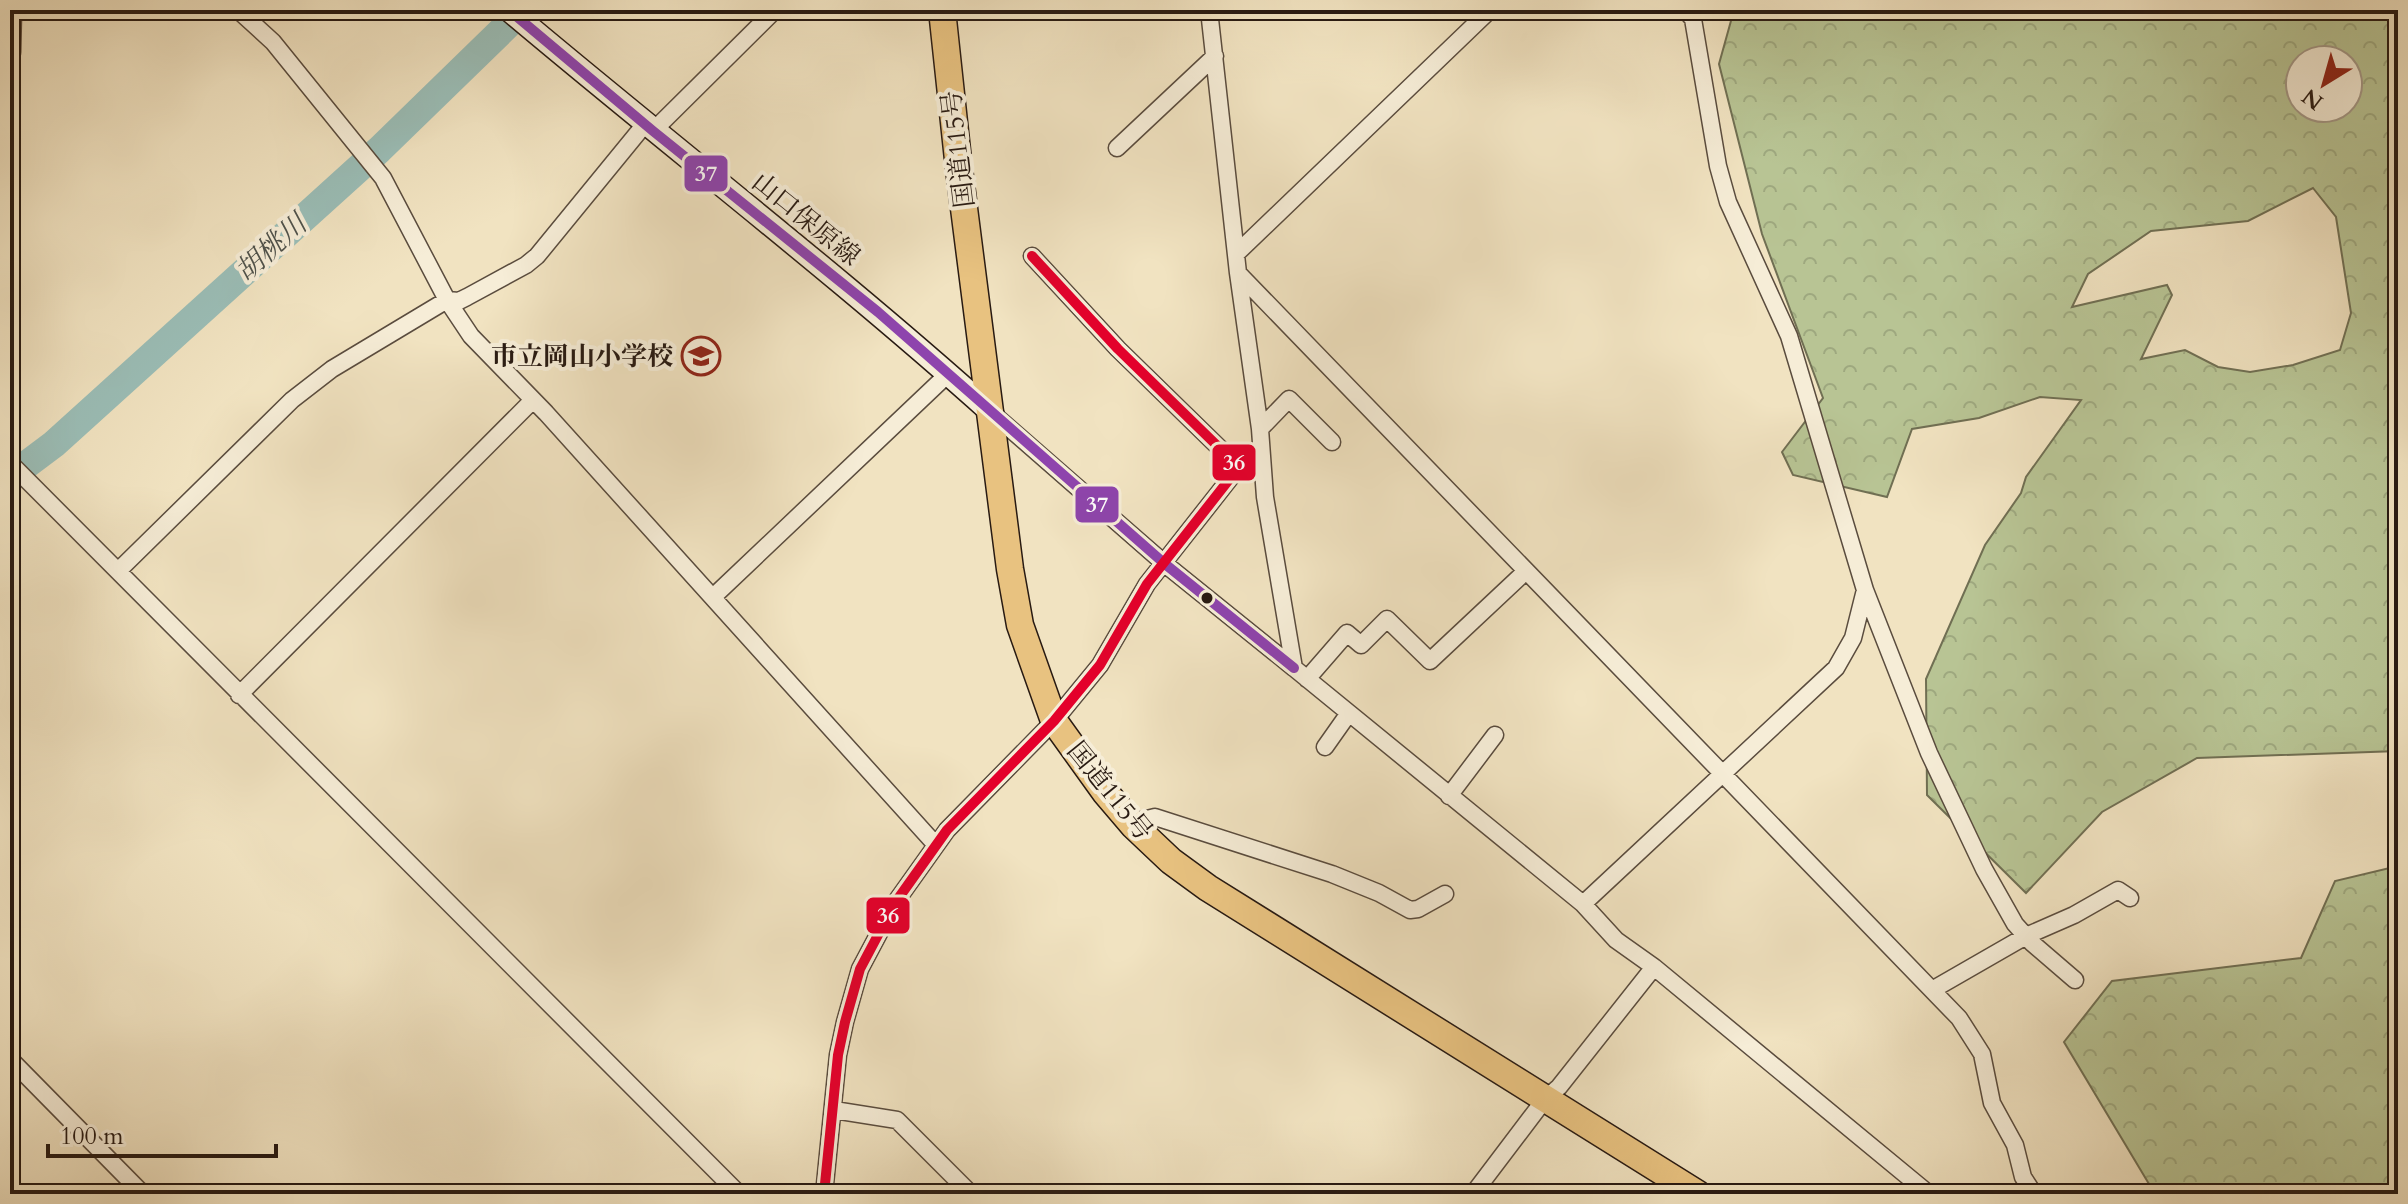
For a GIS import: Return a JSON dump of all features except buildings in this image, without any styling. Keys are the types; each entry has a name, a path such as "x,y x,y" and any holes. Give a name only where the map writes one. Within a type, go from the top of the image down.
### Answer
{"highway":[{"name":"国道115号","path":"942,10 959,169 1015,600 1028,649 1054,721 1105,792 1134,826 1171,861 1208,888 1698,1194"}],"main road":[{"name":"山口保原線","path":"509,10 649,128 878,312 992,413"}],"street":[{"path":"10,52 11,10"},
{"path":"238,10 273,42 383,178 447,300 471,336 713,597 935,844"},
{"path":"118,571 292,400 332,369 447,300 459,301 537,256 649,128 775,10"},
{"path":"1209,10 1275,565 1300,673"},
{"path":"1237,253 1490,10"},
{"path":"1685,10 1693,19 1718,166 1728,202 1789,336 1865,590 1929,753 1984,869 2015,924 2075,980"},
{"path":"1117,148 1215,56"},
{"path":"1032,256 1118,349 1239,467"},
{"path":"1238,273 1959,1018 1982,1054 1992,1103 2015,1145 2023,1177 2034,1194"},
{"path":"713,597 948,374"},
{"path":"824,1194 838,1055 860,969 895,903 935,844 1054,721 1100,665 1147,584 1289,399 1332,442"},
{"path":"239,695 533,400"},
{"path":"992,413 1165,564 1583,904 1616,940 1654,967 1929,1194"},
{"path":"10,463 739,1194"},
{"path":"1300,673 1347,633 1361,645 1387,619 1430,661 1526,571"},
{"path":"1583,904 1836,668 1853,638 1865,590"},
{"path":"1325,747 1349,713"},
{"path":"1449,796 1495,735"},
{"path":"1134,826 1155,817 1332,874 1379,893 1410,910 1418,909 1445,894"},
{"path":"1932,990 2026,936 2074,915 2110,893 2118,890 2130,898"},
{"path":"1473,1194 1545,1099 1559,1087 1654,967"},
{"path":"10,1059 143,1194"},
{"path":"834,1110 897,1120 971,1194"}],"green space":[{"path":"1734,10 2398,10 2398,751 2197,758 2102,812 2026,893 1927,795 1926,679 1985,545 2021,493 2026,477 2081,400 2040,397 1979,418 1912,429 1887,497 1793,475 1782,452 1823,398 1762,234 1719,64","holes":["2313,188 2336,217 2351,313 2340,350 2293,365 2250,372 2218,367 2185,350 2141,359 2172,295 2167,285 2072,307 2088,274 2151,231 2248,221"]},
{"path":"2398,866 2398,1194 2155,1194 2064,1042 2112,981 2301,958 2335,881"}],"waterway":[{"name":"胡桃川","path":"10,477 54,444 379,150 523,10"}],"transit line":[{"name":"37","path":"509,10 653,131 878,312 1165,564 1294,668"},
{"name":"36","path":"824,1194 838,1055 845,1022 860,969 895,903 947,830 1054,721 1100,665 1147,584 1239,467 1118,349 1032,256"}],"place":[{"name":"市立岡山小学校","path":"701,356"}]}
